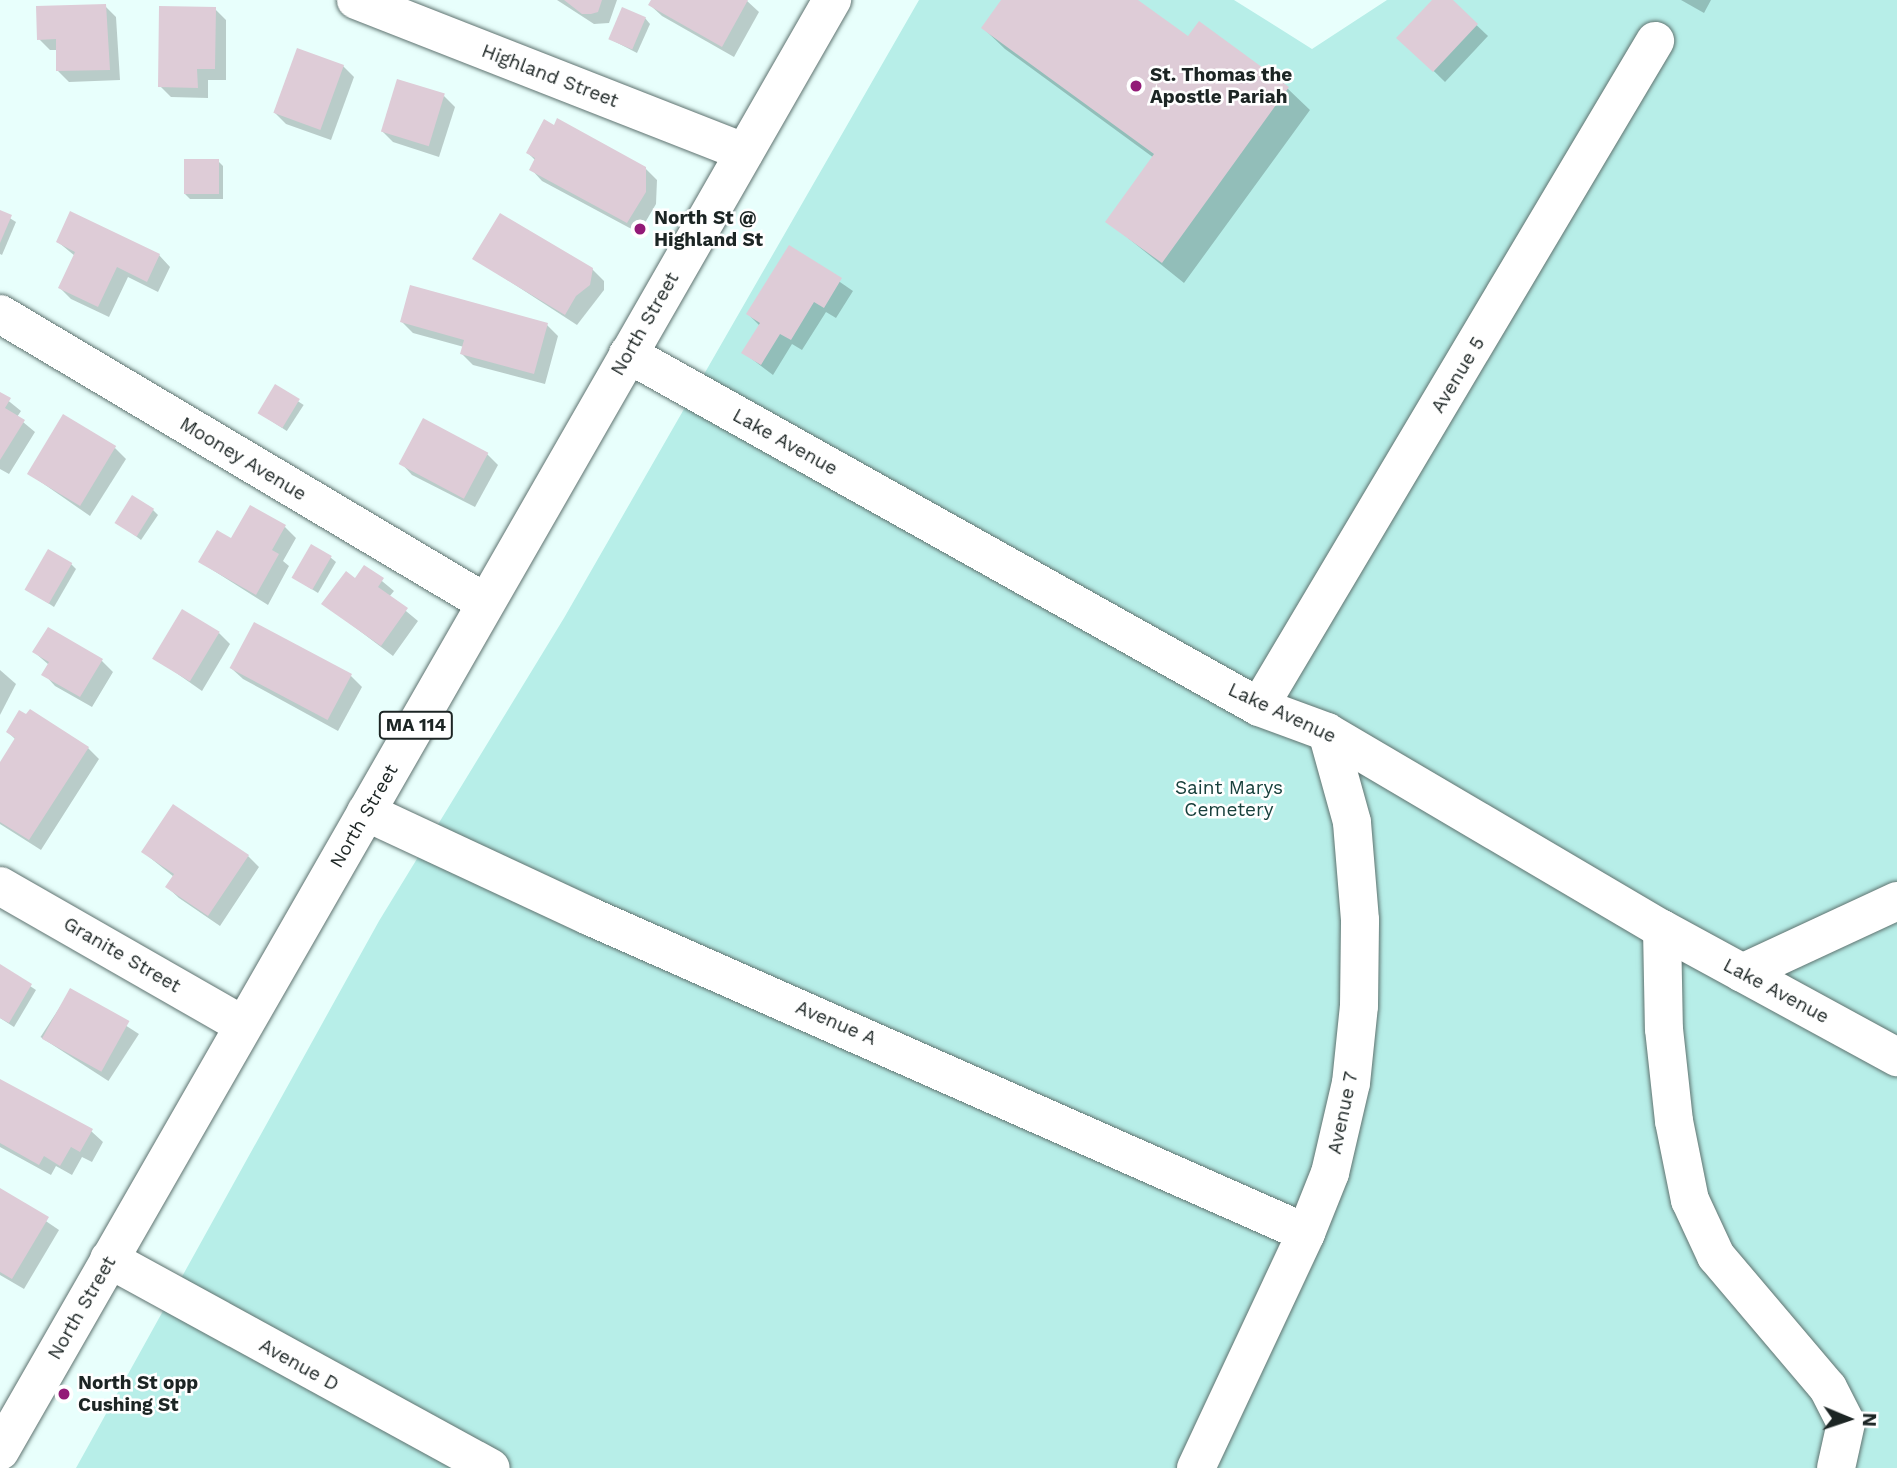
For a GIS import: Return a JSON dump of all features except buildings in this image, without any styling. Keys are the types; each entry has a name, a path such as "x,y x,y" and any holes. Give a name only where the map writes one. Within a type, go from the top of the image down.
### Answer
{"main road":[{"name":"Highland Street","path":"356,0 744,152"},
{"name":"North Street","path":"0,1451 832,0"},
{"name":"Avenue 5","path":"1259,707 1655,41"},
{"name":"Mooney Avenue","path":"0,314 485,603"},
{"name":"Lake Avenue","path":"628,354 1259,707 1327,732 1662,929 1897,1057"},
{"name":"Avenue 7","path":"1196,1468 1306,1233 1330,1173 1352,1083 1360,1006 1360,920 1352,822 1327,732"},
{"name":"Avenue A","path":"366,812 589,916 1306,1233"},
{"name":"Granite Street","path":"0,886 243,1025"},
{"path":"1742,973 1897,901"},
{"path":"1662,929 1668,1069 1690,1200 1716,1256 1828,1388 1846,1423 1836,1468"},
{"name":"Avenue D","path":"109,1259 491,1468"}],"green space":[{"name":"Saint Marys Cemetery","path":"919,0 1234,0 1312,49 1387,0 1897,0 1897,1468 76,1468 379,921 564,618"}],"place":[{"name":"St. Thomas the Apostle Pariah","path":"1136,86"},
{"name":"North St @ Highland St","path":"640,229"},
{"name":"North St opp Cushing St","path":"64,1394"}]}
